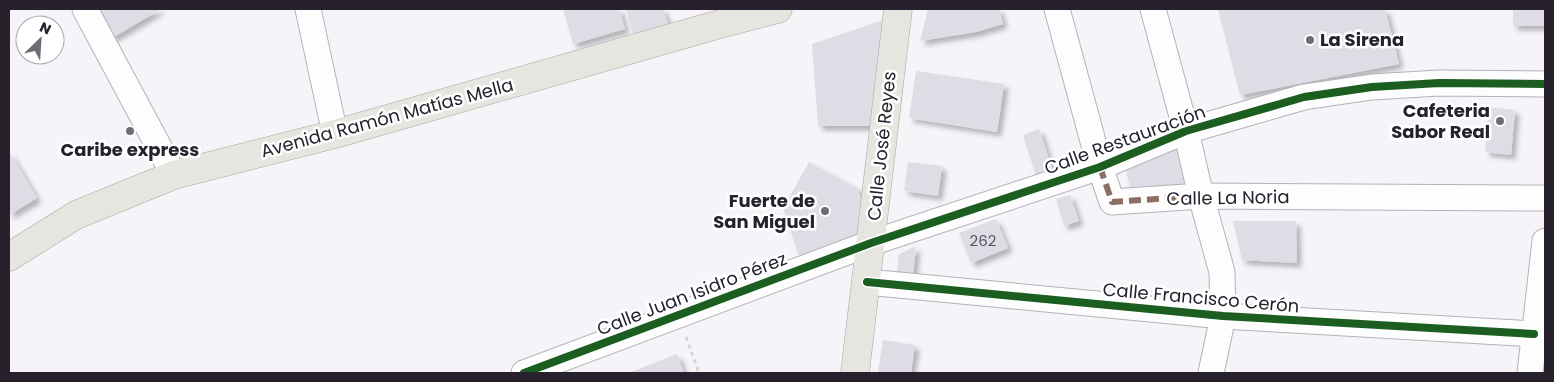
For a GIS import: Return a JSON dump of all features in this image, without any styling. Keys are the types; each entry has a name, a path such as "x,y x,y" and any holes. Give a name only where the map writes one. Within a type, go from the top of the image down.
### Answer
{"main road":[{"name":"Avenida Ramón Matías Mella","path":"9,257 76,215 174,174 335,134 720,16 778,9"},
{"name":"Calle José Reyes","path":"855,373 898,9"}],"street":[{"path":"84,9 174,174"},
{"path":"308,9 335,134"},
{"name":"Calle La Noria","path":"1058,9 1100,167 1112,202 1201,196 1545,198"},
{"path":"1153,9 1222,272 1223,316 1210,373"},
{"name":"Calle Restauración","path":"871,243 1100,167 1186,131 1304,97 1372,87 1439,83 1545,84"},
{"path":"1530,373 1545,241"},
{"name":"Calle Juan Isidro Pérez","path":"524,373 871,243"},
{"name":"Calle Francisco Cerón","path":"867,282 1223,316 1534,334"}],"path":[{"path":"678,316 699,373"}],"building":[{"path":"95,9 161,9 112,38"},
{"path":"563,9 619,9 625,29 573,44"},
{"path":"626,9 663,9 668,24 633,34"},
{"path":"928,9 999,9 1003,24 976,32 920,41"},
{"name":"La Sirena","path":"1218,9 1346,9 1348,14 1347,9 1385,9 1399,64 1240,95"},
{"path":"1513,9 1545,9 1545,26 1513,26"},
{"path":"886,19 876,126 818,126 812,44"},
{"path":"916,71 1004,84 997,132 909,118"},
{"path":"1489,107 1515,110 1511,155 1485,152"},
{"path":"1039,129 1055,177 1038,182 1023,135"},
{"path":"1179,147 1188,187 1132,198 1124,159"},
{"path":"9,151 37,198 9,215"},
{"name":"Fuerte de San Miguel","path":"809,162 857,188 872,232 799,256 783,208"},
{"path":"908,162 942,166 938,196 904,191"},
{"path":"1070,195 1079,221 1064,226 1056,199"},
{"path":"996,219 1008,248 971,263 959,233"},
{"path":"1233,221 1296,221 1297,263 1242,260"},
{"path":"916,246 913,276 897,272 899,254"},
{"path":"883,340 915,345 911,373 878,373"},
{"path":"677,354 684,373 628,373"}],"marked path":[{"path":"1100,167 1112,202 1201,196"}],"cycle path":[{"path":"524,373 871,243 1100,167 1186,131 1304,97 1372,87 1439,83 1545,84"},
{"path":"867,282 1223,316 1534,334"}],"place":[{"name":"La Sirena","path":"1310,40"},
{"name":"Cafeteria Sabor Real","path":"1500,121"},
{"name":"Caribe express","path":"130,131"},
{"name":"Fuerte de San Miguel","path":"825,211"}]}
